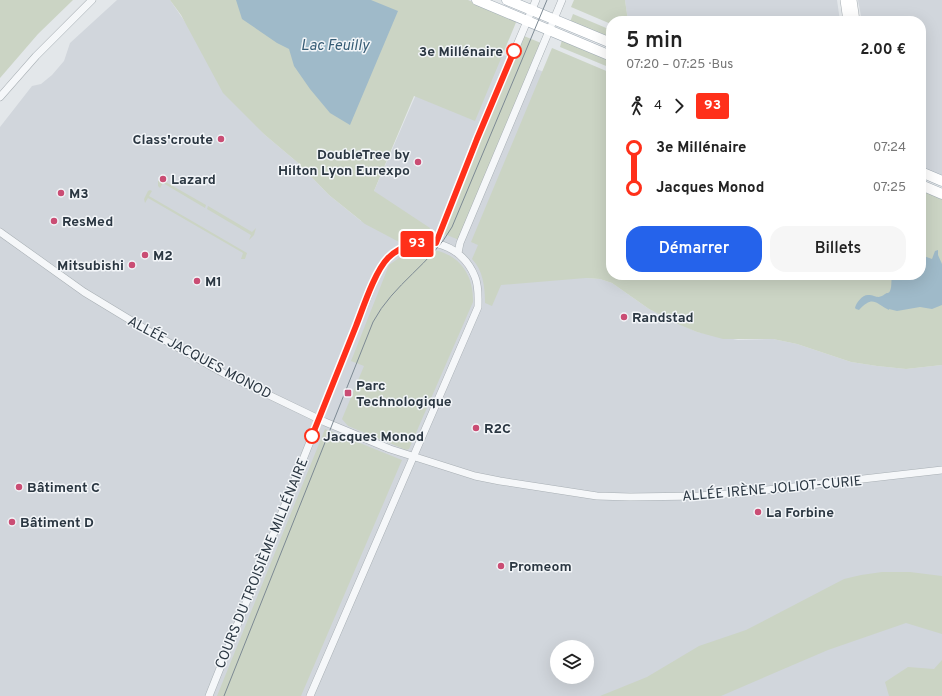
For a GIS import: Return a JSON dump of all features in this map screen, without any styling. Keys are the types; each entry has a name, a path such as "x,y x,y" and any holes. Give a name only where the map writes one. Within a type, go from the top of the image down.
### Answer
{"main road":[{"path":"477,0 606,54"},
{"path":"507,0 606,41"},
{"path":"845,0 851,16"},
{"path":"852,0 852,16"},
{"path":"926,174 942,181"},
{"path":"926,187 942,194"}],"street":[{"path":"0,97 36,56 92,0"},
{"path":"436,243 474,147 536,0"},
{"path":"458,252 460,243 562,0"},
{"name":"ALLÉE JACQUES MONOD","path":"0,232 84,292 150,332 225,374 319,419 383,446 414,457"},
{"name":"COURS DU TROISIÈME MILLÉNAIRE","path":"209,696 381,266 396,251 409,245 427,242 444,245 458,252 476,277 478,288 478,307 310,696"},
{"name":"ALLÉE IRÈNE JOLIOT-CURIE","path":"414,457 475,476 500,481 598,496 630,497 698,496 741,493 942,470"}],"shaded area":[{"name":"Parc Technologique","path":"117,0 170,0 255,124 265,135 297,162 329,195 361,221 444,30 601,96 586,278 600,279 612,283 649,309 697,332 738,340 773,339 797,344 851,362 877,366 906,369 942,365 942,696 0,696 0,127 32,86 41,84 52,75 64,61 70,43"},
{"path":"625,0 837,0 839,16 627,16"},
{"path":"858,0 942,0 942,176 926,169 926,16 861,16"}],"green space":[{"path":"0,0 73,0 38,34 0,78"},
{"path":"170,0 468,0 517,20 475,121 414,96 374,191 430,228 426,237 401,243 365,224 329,195 297,162 265,135 223,93 181,15"},
{"path":"574,0 625,0 627,16 606,16 606,22 571,7"},
{"path":"573,14 606,28 606,37 570,22"},
{"path":"524,36 541,43 459,240 442,233"},
{"path":"562,40 606,58 606,66 560,47"},
{"path":"552,48 606,71 606,280 926,280 926,192 942,198 942,365 906,369 877,366 851,362 797,344 773,339 723,339 697,332 678,324 649,309 612,283 600,279 586,278 501,285 492,306 485,303 483,279 479,268 472,259 478,245 471,242"},
{"path":"163,174 167,176 164,181 206,205 205,208 163,183 160,188 158,186 158,181"},
{"path":"150,190 152,191 149,196 247,253 245,259 241,259 243,253 148,198 145,203 144,199"},
{"path":"208,206 252,232 256,228 254,235 249,240 251,235 207,209"},
{"path":"422,249 444,253 452,257 460,264 466,271 470,280 473,302 409,449 406,450 348,426 342,419 364,366 351,361 389,265 406,253"},
{"path":"325,429 402,460 301,696 217,696"},
{"path":"882,572 910,572 942,576 942,634 906,623 828,650 721,696 600,696 647,677 699,646 746,630 844,579"},
{"path":"942,660 942,696 889,696 885,682 908,667 934,669"}],"water":[{"name":"Lac Feuilly","path":"236,0 371,0 398,11 350,125 330,113 310,89 294,66 289,49 277,43 242,19"},
{"path":"938,250 938,255 942,264 942,305 932,309 920,307 897,311 889,310 877,303 871,302 864,305 859,310 855,308 858,302 866,295 880,297 889,292 892,280 926,280 926,257 932,259 935,251"}],"tram line":[{"path":"224,696 373,322 381,308 434,252 452,227 547,0"}],"bus line":[{"name":"93","path":"312,436 381,266 396,251 409,245 427,242 436,243 514,51"}],"place":[{"name":"3e Millénaire","path":"514,51"},
{"name":"Class'croute","path":"221,139"},
{"name":"DoubleTree by Hilton Lyon Eurexpo","path":"418,162"},
{"name":"Lazard","path":"163,179"},
{"name":"M3","path":"61,193"},
{"name":"ResMed","path":"54,221"},
{"name":"M2","path":"145,255"},
{"name":"Mitsubishi","path":"132,265"},
{"name":"M1","path":"197,281"},
{"name":"Randstad","path":"624,317"},
{"name":"Parc Technologique","path":"348,393"},
{"name":"R2C","path":"476,428"},
{"name":"Jacques Monod","path":"312,436"},
{"name":"Bâtiment C","path":"19,487"},
{"name":"La Forbine","path":"758,512"},
{"name":"Bâtiment D","path":"12,522"},
{"name":"Promeom","path":"501,566"}]}
